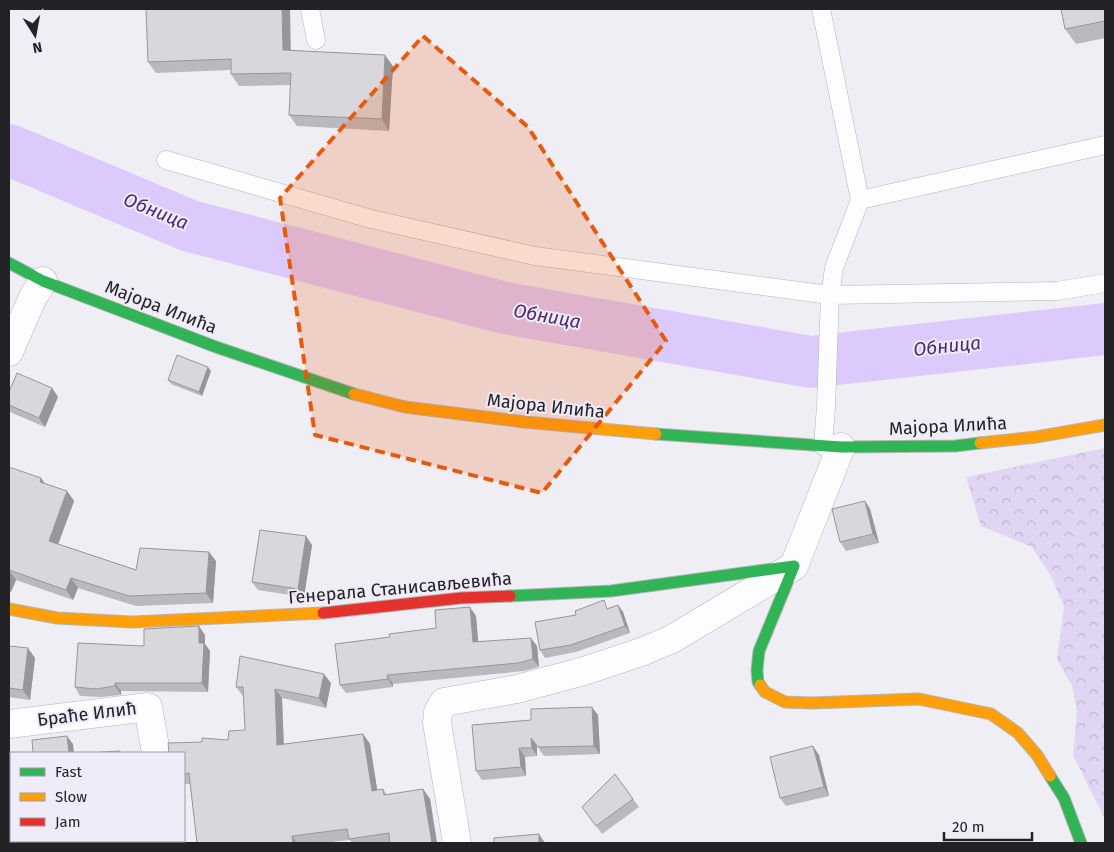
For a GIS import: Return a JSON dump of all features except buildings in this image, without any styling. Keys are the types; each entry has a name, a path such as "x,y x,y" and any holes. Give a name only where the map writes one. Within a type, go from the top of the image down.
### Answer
{"street":[{"name":"Мајора Илића","path":"9,263 43,281 216,347 366,398 405,407 525,422 701,438 832,446 955,446 1036,437 1105,425"},
{"path":"9,352 33,298 43,281"},
{"path":"832,446 794,566 759,651 758,682 765,692 785,702 812,703 919,699 991,714 1018,733 1037,755 1064,798 1081,843"},
{"path":"457,843 437,723 438,712 444,702 517,689 584,671 644,651 672,639 794,566"},
{"name":"Генерала Станисављевића","path":"9,608 57,618 132,622 310,615 461,598 611,591 794,566"},
{"name":"Браће Илић","path":"9,724 148,707 156,752"}],"lane":[{"path":"310,9 316,40"},
{"path":"820,9 860,200 834,268 829,302 826,406 832,446"},
{"path":"860,200 1105,145"},
{"path":"166,160 371,218 535,256 829,302 1057,291 1105,283"}],"highlighted area":[{"path":"423,36 528,127 666,341 542,493 315,435 280,198"}],"green space":[{"path":"1105,448 1105,819 1073,755 1077,710 1072,686 1057,659 1064,607 1051,576 1032,547 981,526 966,477"}],"waterway":[{"name":"Обница","path":"9,150 190,226 505,308 811,362 1105,329"}],"traffic: fast":[{"path":"9,263 43,281 216,347 354,394"},
{"path":"656,434 841,447 955,446 980,443"},
{"path":"510,596 611,591 794,566 759,651 757,670 760,685"},
{"path":"1050,776 1064,798 1081,843"}],"traffic: slow":[{"path":"354,394 405,407 525,422 656,434"},
{"path":"980,443 1036,437 1105,425"},
{"path":"9,609 57,618 132,622 323,613"},
{"path":"760,685 765,692 785,702 812,703 919,699 991,714 1018,733 1037,755 1050,776"}],"traffic: jam":[{"path":"323,613 461,598 510,596"}]}
